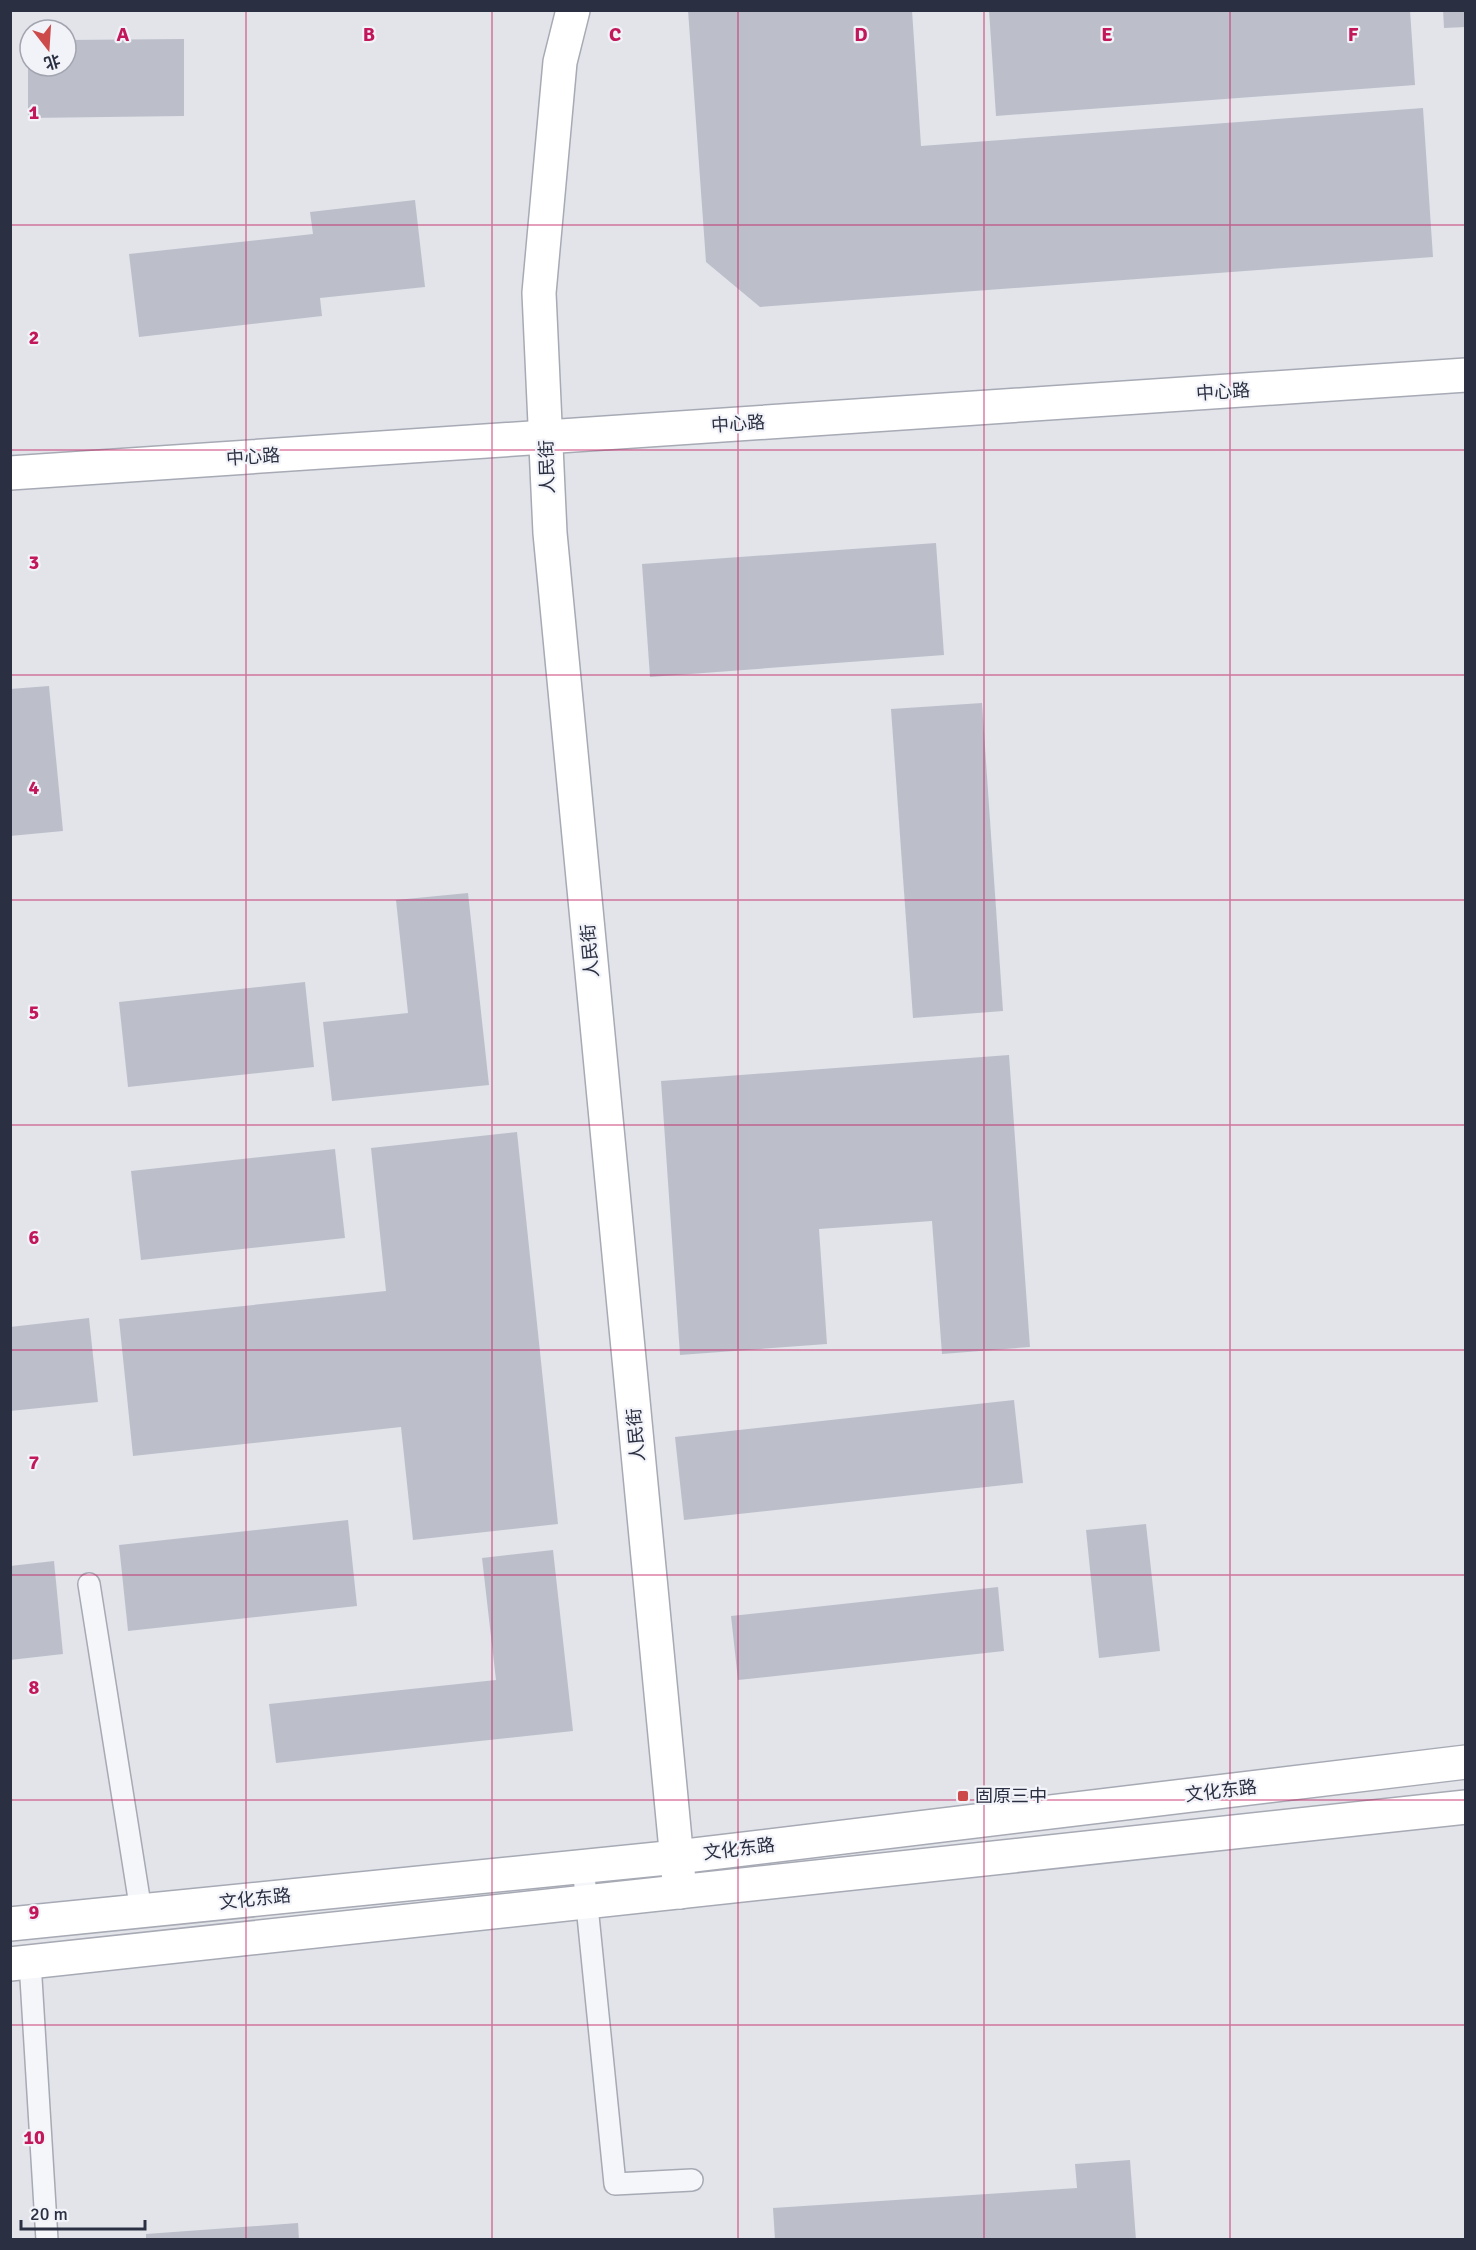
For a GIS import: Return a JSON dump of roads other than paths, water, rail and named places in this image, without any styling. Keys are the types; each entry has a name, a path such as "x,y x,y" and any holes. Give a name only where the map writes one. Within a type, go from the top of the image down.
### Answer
{"street":[{"name":"人民街","path":"573,10 560,62 539,292 550,533 680,1892"},
{"name":"中心路","path":"10,473 1466,375"},
{"name":"文化东路","path":"10,1924 677,1857 1466,1762"},
{"name":"文化东路","path":"20,1963 1466,1807"}],"lane":[{"path":"89,1584 141,1911"},
{"path":"583,1866 615,2184 692,2180"},
{"path":"20,1963 47,2240"}],"place":[{"name":"固原三中","path":"963,1796"}]}
